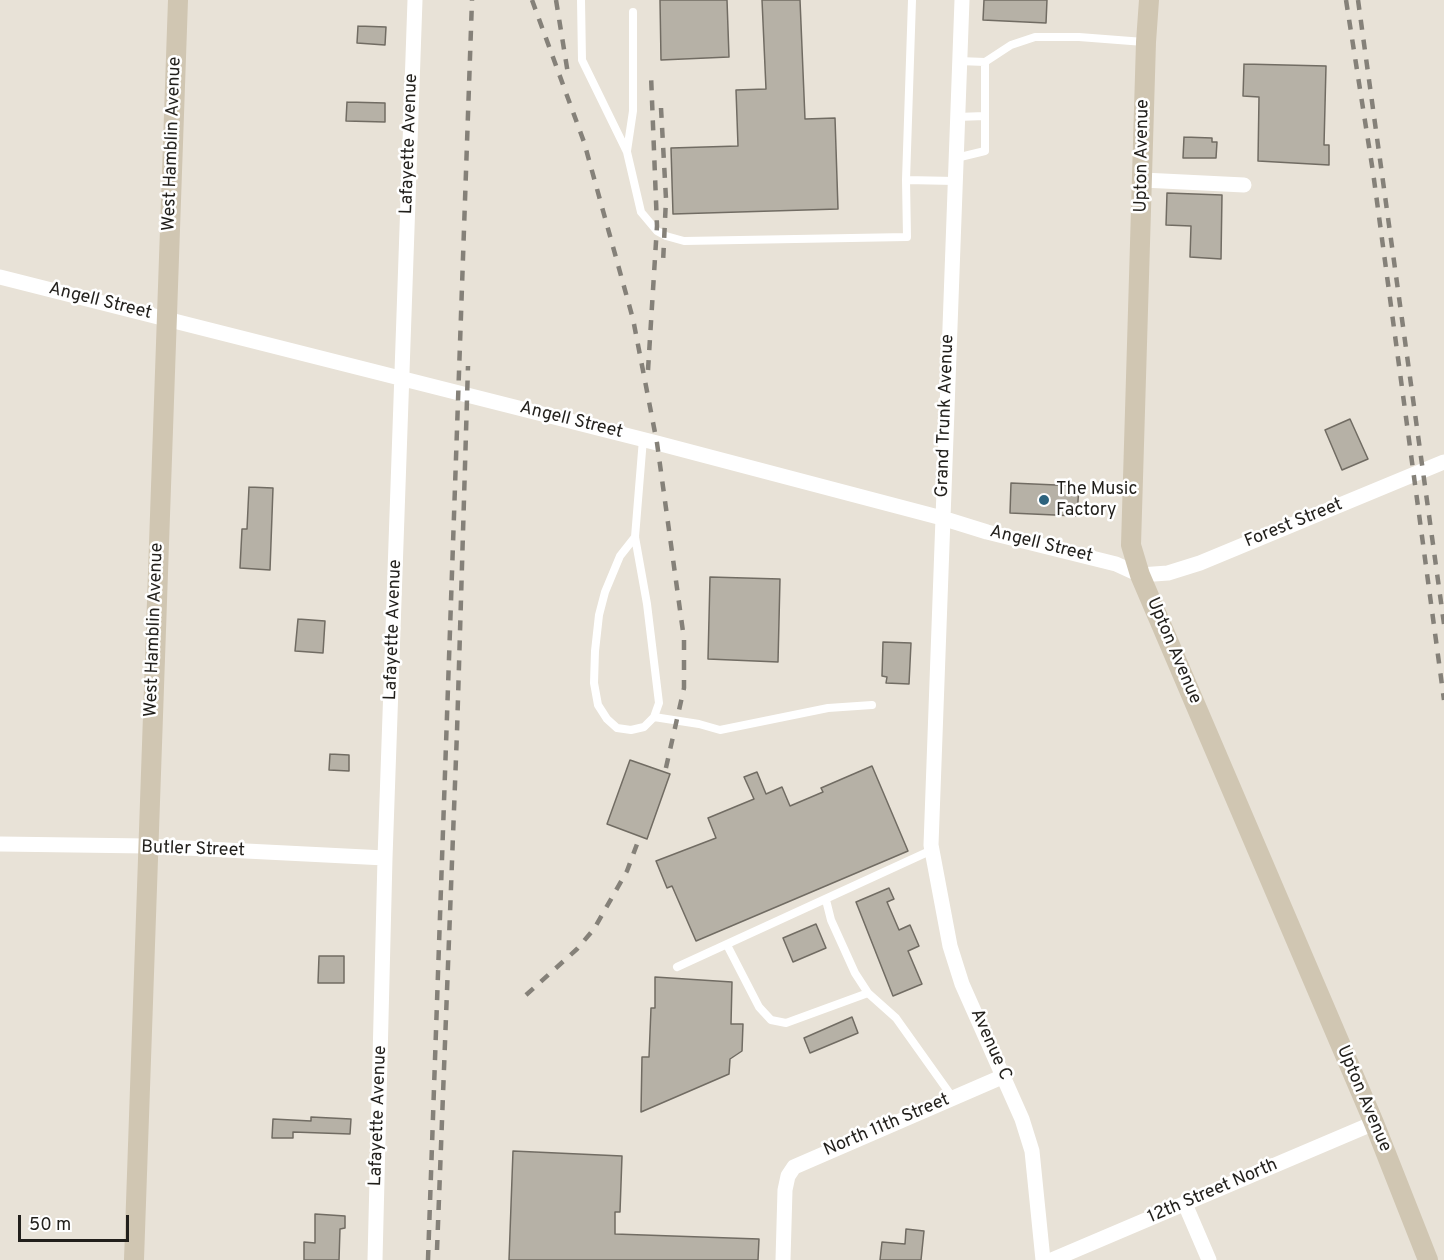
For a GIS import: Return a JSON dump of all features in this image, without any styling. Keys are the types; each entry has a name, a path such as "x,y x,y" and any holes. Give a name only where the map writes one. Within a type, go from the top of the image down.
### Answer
{"street":[{"name":"West Hamblin Avenue","path":"134,1260 178,0"},
{"name":"Lafayette Avenue","path":"375,1260 386,858 416,0"},
{"name":"Grand Trunk Avenue","path":"932,832 962,0"},
{"name":"Upton Avenue","path":"1149,0 1131,545 1140,575 1374,1123 1428,1260"},
{"path":"1143,180 1244,185"},
{"name":"Angell Street","path":"0,277 643,439 987,532 1116,564 1140,575"},
{"name":"Forest Street","path":"1140,575 1168,573 1200,563 1444,462"},
{"name":"Avenue C","path":"932,832 932,850 950,946 962,984 1004,1076 1032,1151 1043,1260"},
{"name":"Butler Street","path":"0,844 147,846 386,858"},
{"name":"North 11th Street","path":"783,1260 785,1190 788,1176 794,1167 1004,1076"},
{"name":"12th Street North","path":"1052,1260 1374,1123"},
{"path":"1185,1204 1209,1260"}],"lane":[{"path":"582,0 582,60 627,152 641,212 657,231 684,241 907,237 906,180 912,0"},
{"path":"627,152 633,111 633,12"},
{"path":"959,61 985,62 1011,45 1035,37 1079,36 1146,42"},
{"path":"956,158 986,151 985,62"},
{"path":"957,117 985,116"},
{"path":"906,180 955,181"},
{"path":"635,537 620,556 598,615 594,683 598,705 607,719 617,728 638,729 644,727 654,717 659,703 659,686 635,537 643,439"},
{"path":"654,717 699,724 720,730 828,708 872,705"},
{"path":"677,967 932,850"},
{"path":"826,900 831,920 855,973 868,993 896,1018 953,1098"},
{"path":"727,945 759,1007 771,1020 786,1023 868,993"}],"building":[{"path":"660,0 727,0 729,57 661,60"},
{"path":"762,0 800,0 805,119 835,118 838,209 673,214 671,148 738,146 736,90 766,89"},
{"path":"984,0 1047,0 1046,23 983,20"},
{"path":"358,26 386,27 385,45 357,43"},
{"path":"1244,64 1326,66 1324,145 1329,145 1329,165 1258,161 1259,97 1243,96"},
{"path":"347,102 385,103 385,122 346,121"},
{"path":"1184,137 1212,138 1212,142 1217,142 1216,158 1183,158"},
{"path":"1167,193 1222,195 1221,259 1190,257 1191,226 1166,225"},
{"path":"1350,419 1368,459 1342,470 1325,430"},
{"name":"The Music Factory","path":"1011,483 1079,486 1077,516 1010,513"},
{"path":"249,487 273,488 270,570 240,568 242,529 247,529"},
{"path":"710,577 780,579 778,662 708,659"},
{"path":"298,619 325,621 323,653 295,651"},
{"path":"883,642 911,643 909,684 886,683 887,677 882,676"},
{"path":"330,754 349,755 349,771 329,770"},
{"path":"630,760 670,774 647,839 607,824"},
{"path":"872,766 908,851 696,941 672,886 667,888 656,861 716,838 708,818 754,799 744,777 757,772 766,794 782,787 790,806 823,792 821,788"},
{"path":"889,888 894,899 887,902 899,930 910,925 919,946 908,951 922,984 893,996 856,902"},
{"path":"816,924 826,948 793,962 783,938"},
{"path":"319,956 344,956 344,983 318,983"},
{"path":"655,977 732,982 731,1024 743,1024 742,1051 730,1059 729,1074 641,1112 642,1057 649,1057 651,1008 655,1008"},
{"path":"852,1017 858,1033 810,1053 804,1038"},
{"path":"311,1117 351,1119 350,1134 293,1132 293,1138 272,1138 273,1119 311,1121"},
{"path":"513,1151 622,1156 620,1212 615,1212 615,1234 759,1239 758,1260 509,1260"},
{"path":"315,1214 345,1216 345,1228 340,1229 339,1260 304,1260 304,1242 315,1243"},
{"path":"906,1229 924,1231 921,1260 880,1260 882,1242 905,1244"}],"railway":[{"path":"428,1260 472,0"},
{"path":"532,0 584,142 633,319 657,443 684,639 684,688 665,772"},
{"path":"556,0 568,74"},
{"path":"1346,0 1373,172 1444,700"},
{"path":"1358,0 1444,624"},
{"path":"648,370 657,226 651,75"},
{"path":"661,108 666,199 663,263"},
{"path":"437,1250 457,732 468,366"},
{"path":"526,995 577,949 594,929 627,871 640,836"}],"place":[{"name":"The Music Factory","path":"1044,500"}]}
